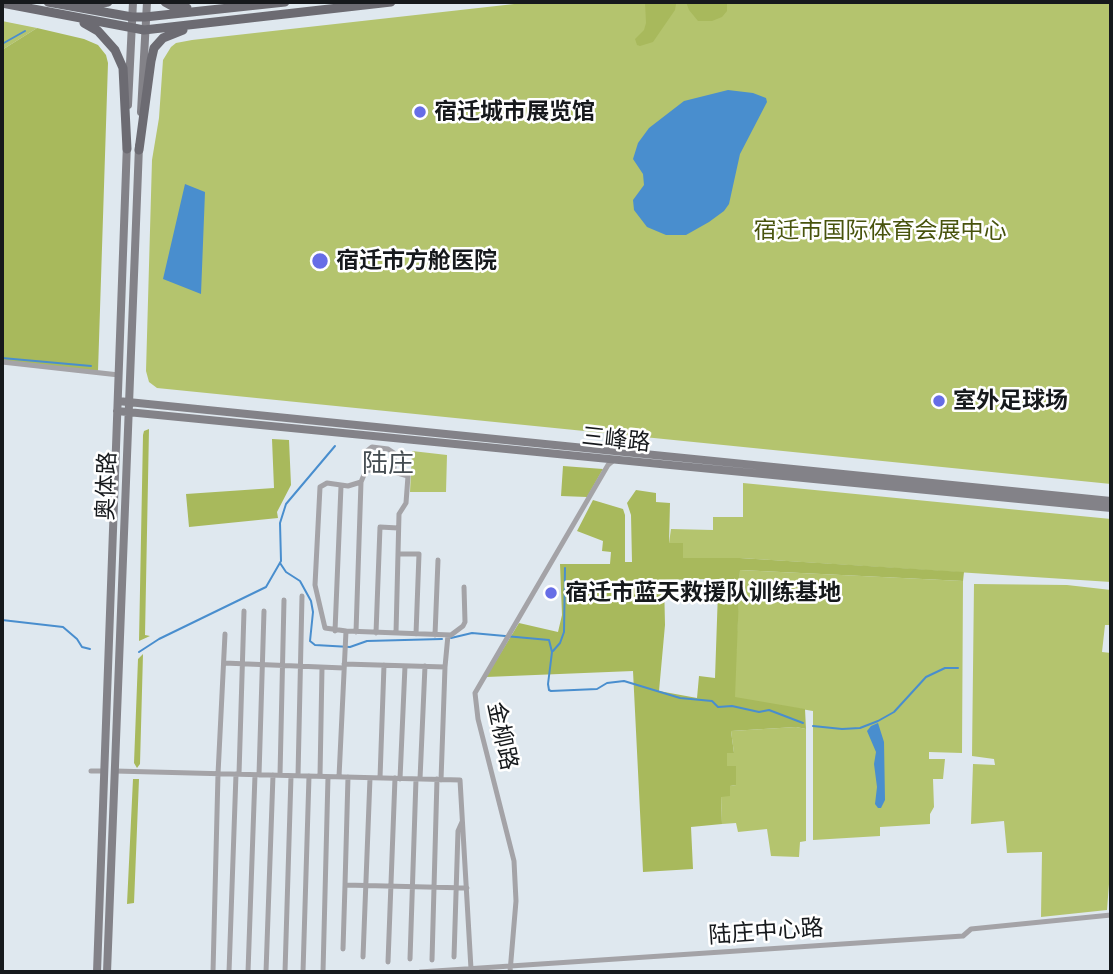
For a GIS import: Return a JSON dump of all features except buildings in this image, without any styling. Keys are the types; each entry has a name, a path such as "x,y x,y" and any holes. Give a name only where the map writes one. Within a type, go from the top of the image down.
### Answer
{"main road":[{"path":"48,2 145,17 285,2"},
{"path":"60,2 89,6 108,2"},
{"name":"奥体路","path":"97,972 133,2"},
{"name":"奥体路","path":"107,972 146,2"},
{"path":"165,2 184,8 230,8"},
{"path":"5,3 144,30 391,2"},
{"path":"5,3 88,24 99,31 115,50 125,78 127,149"},
{"path":"139,150 155,48 163,38 173,33 230,20"},
{"name":"三峰路","path":"118,401 129,407 1111,501"},
{"name":"三峰路","path":"117,411 129,407"},
{"name":"三峰路","path":"375,431 614,460 1111,508"}],"street":[{"path":"2,362 118,374"},
{"path":"375,431 377,447"},
{"path":"356,632 361,482 366,470 367,451 377,447 394,453 394,472"},
{"name":"金柳路","path":"510,969 516,901 514,861 480,727 476,689 608,465 614,460"},
{"path":"366,470 408,476 406,503 399,512 396,634"},
{"path":"361,482 341,486 327,483 320,487 315,585 326,628 335,631 448,635 463,626 464,587"},
{"path":"335,631 341,486"},
{"path":"376,633 380,527 398,528"},
{"path":"398,554 419,554 416,634"},
{"path":"436,635 438,560"},
{"path":"285,972 302,596"},
{"path":"266,972 284,600"},
{"path":"229,972 244,611"},
{"path":"248,972 264,611"},
{"path":"339,777 346,631"},
{"path":"213,972 225,634"},
{"path":"432,960 448,635"},
{"path":"224,663 323,668 384,665 445,667"},
{"path":"380,778 384,665"},
{"path":"388,962 390,886 405,666"},
{"path":"410,959 425,666"},
{"path":"320,776 323,668"},
{"path":"91,771 460,780 471,969"},
{"path":"303,972 309,776"},
{"path":"323,972 328,777"},
{"path":"343,949 348,777"},
{"path":"363,957 370,778"},
{"path":"454,957 458,831 462,822"},
{"path":"345,885 467,888"},
{"name":"陆庄中心路","path":"419,972 510,969 963,936 971,929 1111,915"}],"green space":[{"name":"宿迁市国际体育会展中心","path":"532,2 1111,2 1111,484 157,388 149,382 146,371 152,160 159,118 163,60 171,47 176,43 192,40"},
{"path":"645,2 676,4 675,10 653,42 640,46 635,39 644,30 646,23"},
{"path":"686,2 727,2 727,11 722,17 712,21 698,21"},
{"path":"2,21 37,28 2,50"},
{"path":"37,28 98,45 106,55 108,63 98,371 2,361 2,50"},
{"path":"149,429 145,635 150,636 139,641 143,435 144,431"},
{"path":"272,439 289,440 291,485 277,512 278,518 189,527 186,494 274,488"},
{"path":"412,451 447,455 446,492 410,492"},
{"path":"563,466 603,469 587,497 561,496"},
{"path":"743,483 1111,519 1111,582 740,558 683,558 669,543 671,529 713,530 713,517 743,517"},
{"path":"636,490 656,493 656,502 670,503 669,543 683,543 683,558 740,558 964,572 963,581 740,570 735,697 805,709 806,729 796,727 731,731 734,753 727,753 727,766 736,766 736,785 730,786 730,796 721,797 722,824 691,827 693,869 643,872 633,671 486,677 519,623 558,632 562,615 560,564 610,564 611,552 602,551 603,541 577,531 593,500 623,509 625,562 632,562 631,515 627,503","holes":["704,579 703,591 718,591 715,678 699,676 697,698 659,691 665,625 664,580"]},
{"path":"740,570 963,581 962,753 929,752 929,759 945,759 943,779 933,779 934,807 930,814 930,824 880,827 880,836 813,840 813,711 735,698"},
{"path":"974,584 1067,585 1111,590 1111,625 1105,625 1102,652 1111,653 1111,858 1107,910 1041,917 1042,852 1007,853 1004,821 971,824 973,764 995,765 994,759 972,756"},
{"path":"143,654 140,764 137,768 134,763 138,659"},
{"path":"796,727 806,729 806,841 800,842 799,857 771,856 767,829 738,832 736,823 722,824 721,796 730,796 730,786 736,785 727,766 727,753 734,753 731,731"},
{"path":"133,779 139,779 134,903 127,904"}],"water":[{"path":"728,90 753,93 766,98 767,102 740,154 729,204 709,222 686,235 666,235 647,227 634,210 633,200 644,185 643,174 633,159 638,143 649,128 684,101"},
{"path":"185,184 205,192 201,294 163,279"},
{"path":"878,723 884,742 885,800 881,808 875,804 876,752 867,731"}],"waterway":[{"path":"2,44 25,31"},
{"path":"2,358 91,366"},
{"path":"139,652 159,639 266,587 281,561 280,523 286,504 335,446"},
{"path":"280,563 286,572 300,581 311,601 313,612 310,641 315,645 350,647 367,641 442,639"},
{"path":"553,651 564,632 565,568"},
{"path":"2,620 63,627 82,647 90,649"},
{"path":"451,638 472,633 549,640 552,652 548,684 551,691 597,689 607,683 624,681 680,698 712,701 718,707 732,706 759,712 769,710 803,723"},
{"path":"813,726 860,728 878,721 894,712 926,677 945,668 958,668"}],"place":[{"name":"宿迁城市展览馆","path":"420,112"},
{"name":"宿迁市方舱医院","path":"320,261"},
{"name":"室外足球场","path":"939,401"},
{"name":"宿迁市蓝天救援队训练基地","path":"551,593"}],"district":[{"name":"陆庄","path":"388,464"}]}
